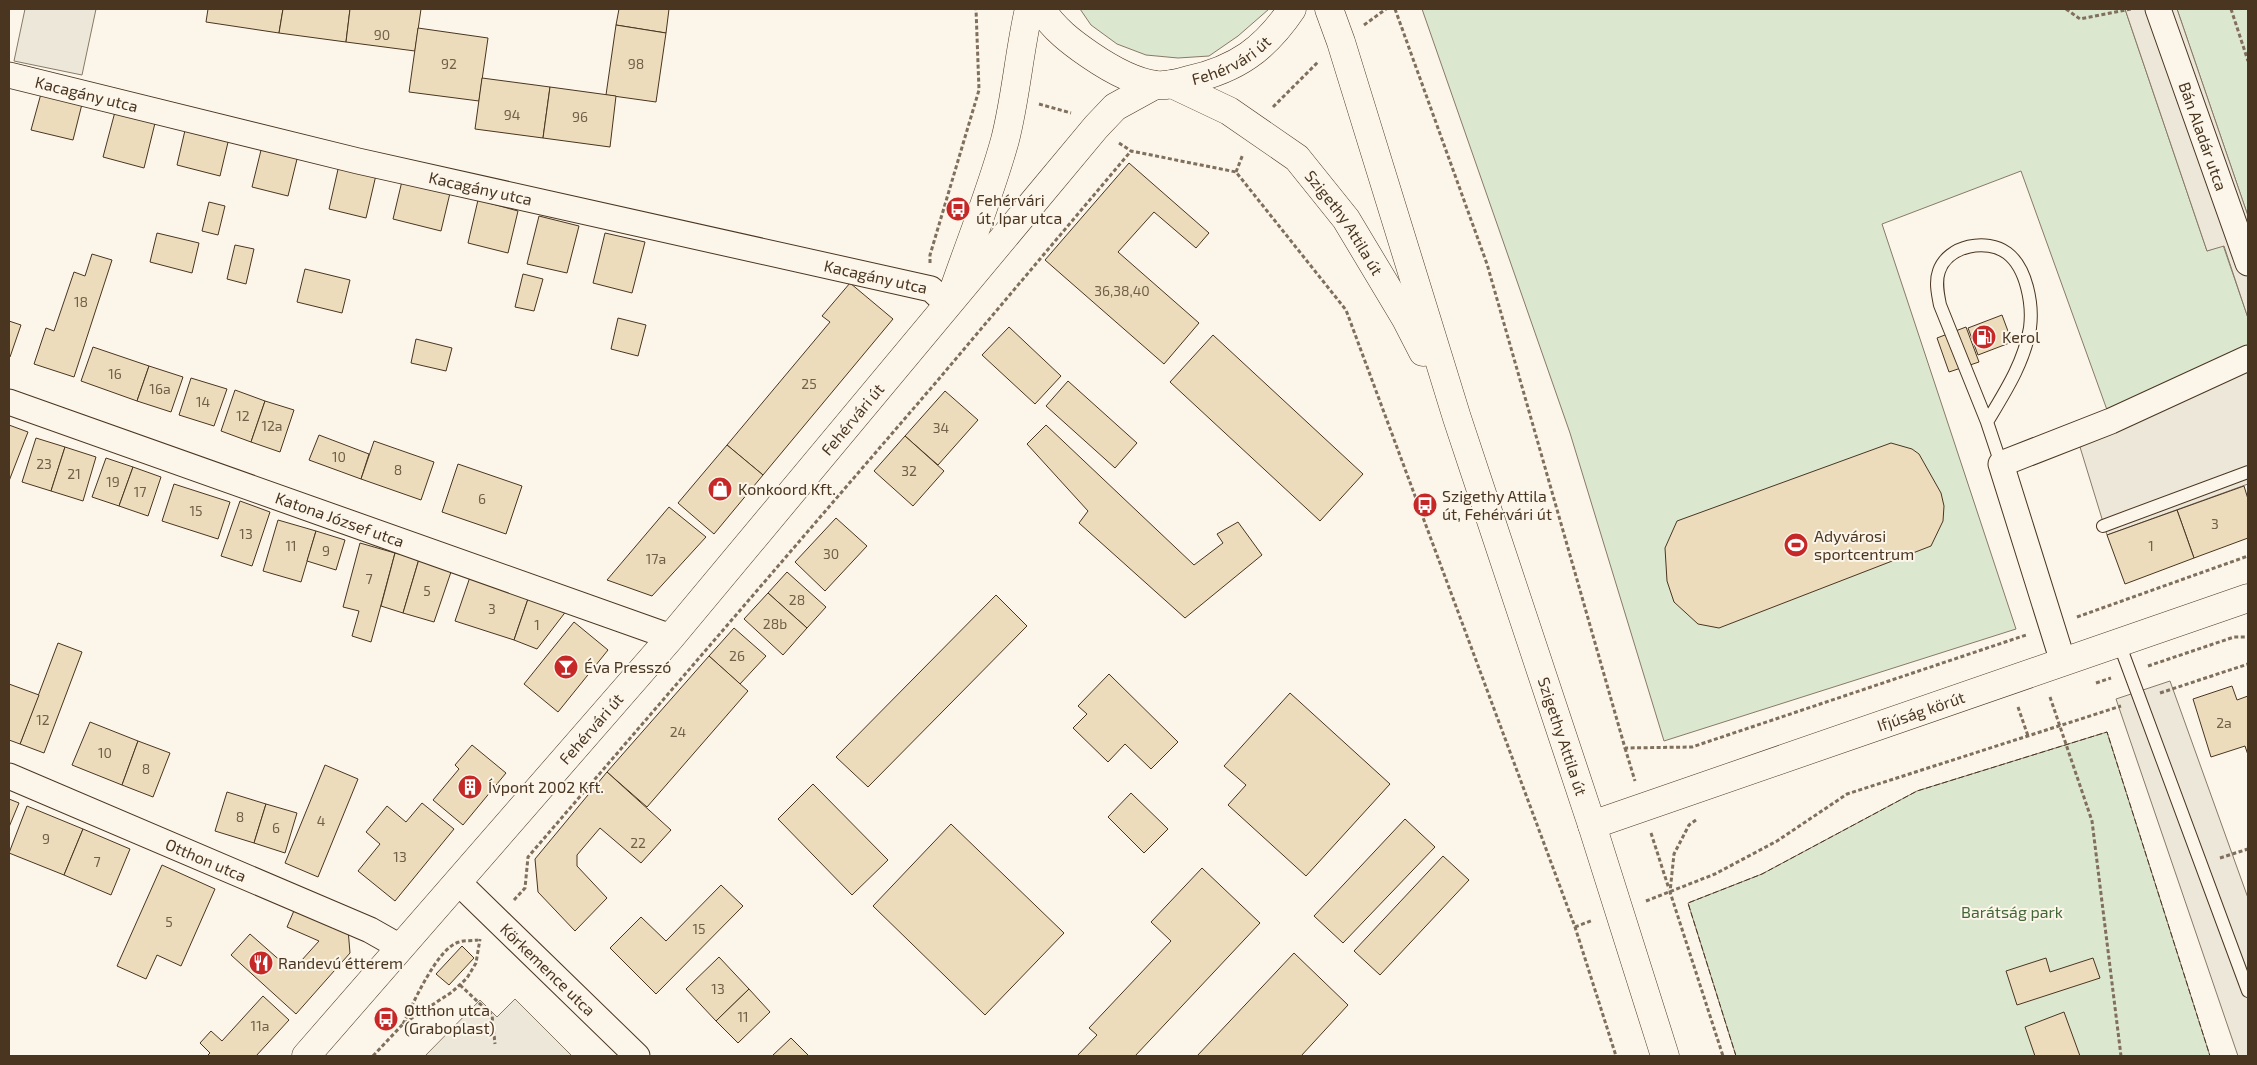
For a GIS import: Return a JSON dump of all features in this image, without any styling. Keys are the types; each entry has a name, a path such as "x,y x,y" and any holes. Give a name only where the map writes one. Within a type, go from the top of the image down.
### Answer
{"street":[{"name":"Fehérvári út","path":"940,297 989,192 1014,98 1022,38 1029,9"},
{"path":"1041,9 1056,30 1118,73 1163,85"},
{"name":"Fehérvári út","path":"306,1056 670,637 940,297 1096,127 1115,107 1163,85 1228,68 1254,52 1277,31 1292,9"},
{"name":"Szigethy Attila út","path":"1329,9 1341,42 1457,418 1592,825 1665,1056"},
{"name":"Bán Aladár utca","path":"2158,9 2248,262"},
{"name":"Kacagány utca","path":"9,76 368,163 940,297"},
{"name":"Szigethy Attila út","path":"1163,85 1229,111 1255,127 1297,158 1346,219 1406,319 1457,418"},
{"path":"2063,662 2001,464 2111,421 2248,358"},
{"name":"Katona József utca","path":"9,402 670,637"},
{"name":"Ifjúság körút","path":"1592,825 2248,598"},
{"name":"Otthon utca","path":"9,776 376,932 400,947"},
{"name":"Körkemence utca","path":"458,883 637,1056"}],"lane":[{"path":"1987,422 2013,380 2024,352 2030,327 2030,299 2022,274 2008,254 1989,244 1973,246 1952,253 1938,271 1936,289 1940,305 1987,422 2001,464"},
{"path":"2103,526 2248,472"},
{"path":"2120,643 2248,991"}],"path":[{"path":"940,297 930,255 979,90 976,9"},
{"path":"1236,172 1255,127 1308,71 1341,42 1386,9"},
{"path":"1395,9 1487,264 1626,748 1692,747 2051,626 2248,556"},
{"path":"2066,9 2080,19 2131,9"},
{"path":"2232,9 2248,61"},
{"path":"979,90 1065,110 1096,127 1131,151 1236,172 1346,310 1575,927 1616,1056"},
{"path":"510,905 525,888 528,857 932,388 1131,151"},
{"path":"2094,683 2234,636 2248,637"},
{"path":"1670,892 1715,874 1777,841 1847,794 2248,664"},
{"path":"2042,700 2058,694"},
{"path":"2050,697 2092,821 2121,1056"},
{"path":"2009,712 2026,706"},
{"path":"2018,708 2028,736"},
{"path":"1704,814 1688,825 1674,854 1670,892 1723,1056"},
{"path":"2202,865 2248,849"},
{"path":"372,1056 403,1024 460,985 476,963 478,940 459,942 446,950 424,984 403,1024"},
{"path":"460,985 492,1015 494,1044"}],"green space":[{"path":"1080,9 1269,9 1238,36 1209,56 1178,58 1146,55 1117,44 1091,25"},
{"path":"1422,9 2125,9 2207,251 2223,245 2248,318 2248,358 2111,421 2021,171 1882,224 2016,629 1664,741 1570,433"},
{"path":"2177,9 2248,9 2248,216"},
{"name":"Barátság park","path":"2107,732 2210,1056 1736,1056 1688,903 1762,874 1917,791"}],"shaded area":[{"path":"25,9 96,9 82,75 14,61"},
{"path":"2125,9 2177,9 2248,216 2248,318 2224,246 2207,251"},
{"path":"2248,358 2248,484 2107,535 2076,434"},
{"path":"2170,681 2248,898 2248,1056 2238,1056 2116,699"},
{"path":"515,999 572,1056 425,1056 480,1000 497,1017"}],"building":[{"path":"208,9 283,9 279,33 206,22"},
{"path":"283,9 350,9 346,42 279,33"},
{"path":"350,9 421,9 415,51 346,42"},
{"path":"619,9 669,9 666,33 616,25"},
{"path":"616,25 666,33 656,102 606,95"},
{"path":"418,28 488,38 479,101 409,92"},
{"path":"482,78 550,87 543,138 475,129"},
{"path":"550,87 616,96 610,147 543,138"},
{"path":"42,90 83,100 73,140 31,130"},
{"path":"116,108 156,119 144,168 103,157"},
{"path":"186,126 229,138 220,176 177,165"},
{"path":"262,146 298,155 288,196 252,187"},
{"path":"1129,163 1209,233 1196,248 1154,212 1118,252 1199,323 1164,364 1045,260"},
{"path":"339,165 376,175 366,218 329,209"},
{"path":"402,181 450,193 441,231 393,219"},
{"path":"478,200 518,211 508,253 468,243"},
{"path":"209,202 225,206 218,235 202,231"},
{"path":"539,216 579,226 567,273 527,264"},
{"path":"157,233 199,243 192,273 150,262"},
{"path":"605,233 645,242 632,293 593,283"},
{"path":"235,245 254,249 246,284 227,279"},
{"path":"92,254 112,260 74,377 34,364 46,328 54,331 74,272 85,276"},
{"path":"305,269 350,280 342,313 297,302"},
{"path":"523,274 543,279 534,311 515,307"},
{"path":"850,283 893,319 763,475 727,445 830,322 822,316"},
{"path":"2002,315 2012,342 1978,355 1968,328"},
{"path":"618,318 646,325 638,356 611,349"},
{"path":"9,321 21,325 10,357 9,357"},
{"path":"1009,327 1061,376 1035,404 982,355"},
{"path":"1966,327 1979,362 1949,372 1937,338"},
{"path":"1213,335 1363,474 1320,521 1170,382"},
{"path":"416,339 452,348 446,371 411,363"},
{"path":"93,347 149,366 137,401 81,381"},
{"path":"149,366 183,377 171,412 137,401"},
{"path":"191,378 227,389 214,426 179,415"},
{"path":"1068,381 1137,443 1115,468 1046,406"},
{"path":"235,390 265,401 251,442 221,431"},
{"path":"945,391 978,420 938,465 905,436"},
{"path":"265,401 294,410 280,452 251,442"},
{"path":"9,425 28,432 9,481"},
{"path":"1046,425 1194,565 1223,543 1217,534 1238,522 1262,555 1185,618 1079,523 1088,511 1027,444"},
{"path":"319,435 369,454 361,479 309,460"},
{"path":"905,436 944,471 913,506 874,471"},
{"path":"36,438 65,447 51,491 22,482"},
{"path":"374,441 434,462 421,500 361,479"},
{"path":"1891,443 1912,449 1919,454 1941,493 1944,506 1943,521 1931,546 1719,628 1698,624 1674,602 1667,581 1665,548 1677,521"},
{"name":"Konkoord Kft.","path":"727,445 763,475 714,534 678,503"},
{"path":"65,447 96,457 83,501 51,491"},
{"path":"106,458 133,467 119,506 92,497"},
{"path":"458,464 522,486 506,534 442,512"},
{"path":"133,467 161,477 148,516 119,506"},
{"path":"174,484 230,502 218,539 162,521"},
{"path":"2244,486 2248,499 2248,538 2194,558 2177,510"},
{"path":"240,501 270,512 252,566 221,556"},
{"path":"669,507 706,537 652,596 607,580"},
{"path":"2177,510 2194,558 2125,584 2107,535"},
{"path":"836,518 867,546 825,591 795,562"},
{"path":"278,520 316,531 301,582 263,571"},
{"path":"316,531 345,540 336,570 307,561"},
{"path":"360,543 395,553 371,642 352,636 359,611 343,607"},
{"path":"395,553 419,559 403,613 381,606"},
{"path":"419,559 452,569 434,622 403,613"},
{"path":"787,572 826,607 807,628 768,593"},
{"path":"470,577 529,596 514,640 455,621"},
{"path":"768,593 807,628 783,655 744,619"},
{"path":"996,595 1027,626 868,787 836,757"},
{"path":"529,596 567,610 537,649 514,640"},
{"name":"Éva Presszó","path":"574,622 608,650 558,712 524,684"},
{"path":"734,628 766,656 740,684 709,656"},
{"path":"58,643 82,652 44,753 20,744"},
{"path":"709,656 748,691 647,807 607,772"},
{"path":"1109,674 1178,742 1151,769 1125,744 1108,762 1073,728 1087,714 1078,706"},
{"path":"9,684 39,695 20,744 9,740"},
{"path":"2232,686 2237,700 2248,696 2248,755 2245,746 2211,757 2193,699"},
{"path":"1290,693 1390,784 1306,876 1228,805 1246,785 1224,766"},
{"path":"90,722 138,741 122,785 72,765"},
{"path":"138,741 170,753 153,797 122,785"},
{"name":"Ívpont 2002 Kft.","path":"472,745 506,773 463,825 433,800 459,769 455,765"},
{"path":"325,765 358,779 318,877 285,863"},
{"path":"607,772 671,830 641,863 600,828 577,855 577,866 607,898 575,931 538,892 535,859"},
{"path":"813,784 888,860 852,895 778,819"},
{"path":"227,792 266,804 254,843 215,831"},
{"path":"1131,793 1168,829 1144,853 1108,817"},
{"path":"9,799 19,803 9,827"},
{"path":"422,803 454,829 395,901 358,871 380,844 366,832 387,806 406,822"},
{"path":"266,804 297,813 285,853 254,843"},
{"path":"27,806 83,829 64,875 9,853"},
{"path":"1405,819 1435,847 1343,943 1314,916"},
{"path":"951,824 1064,933 985,1015 873,906"},
{"path":"83,829 130,849 111,895 64,875"},
{"path":"1443,856 1469,880 1380,975 1354,951"},
{"path":"162,865 215,889 181,966 157,955 146,979 117,966"},
{"path":"1202,868 1260,923 1135,1056 1077,1056 1097,1035 1089,1028 1171,941 1151,922"},
{"path":"721,885 743,906 656,994 610,948 641,917 666,941"},
{"name":"Randevú étterem","path":"296,906 348,929 350,953 296,1014 231,955 250,934 292,971 319,941 287,927"},
{"path":"462,946 474,958 449,985 436,974"},
{"path":"1294,953 1348,1005 1301,1056 1197,1056"},
{"path":"719,957 749,989 716,1021 686,989"},
{"path":"2046,958 2050,972 2093,958 2100,978 2017,1005 2006,971"},
{"path":"749,989 770,1012 738,1043 716,1021"},
{"path":"263,996 289,1020 256,1056 207,1056 210,1053 200,1043 211,1031 222,1041"},
{"path":"2064,1012 2080,1056 2035,1056 2025,1027"},
{"path":"791,1038 809,1056 772,1056"}],"fence":[{"path":"1736,1056 1688,903 1762,874 1917,791 2107,732 2210,1056"}],"place":[{"name":"Fehérvári út, Ipar utca","path":"958,209"},
{"name":"Kerol","path":"1984,337"},
{"name":"Konkoord Kft.","path":"720,489"},
{"name":"Szigethy Attila út, Fehérvári út","path":"1425,505"},
{"name":"Adyvárosi sportcentrum","path":"1796,545"},
{"name":"Éva Presszó","path":"566,667"},
{"name":"Ívpont 2002 Kft.","path":"470,787"},
{"name":"Randevú étterem","path":"261,963"},
{"name":"Otthon utca (Graboplast)","path":"386,1019"}]}
